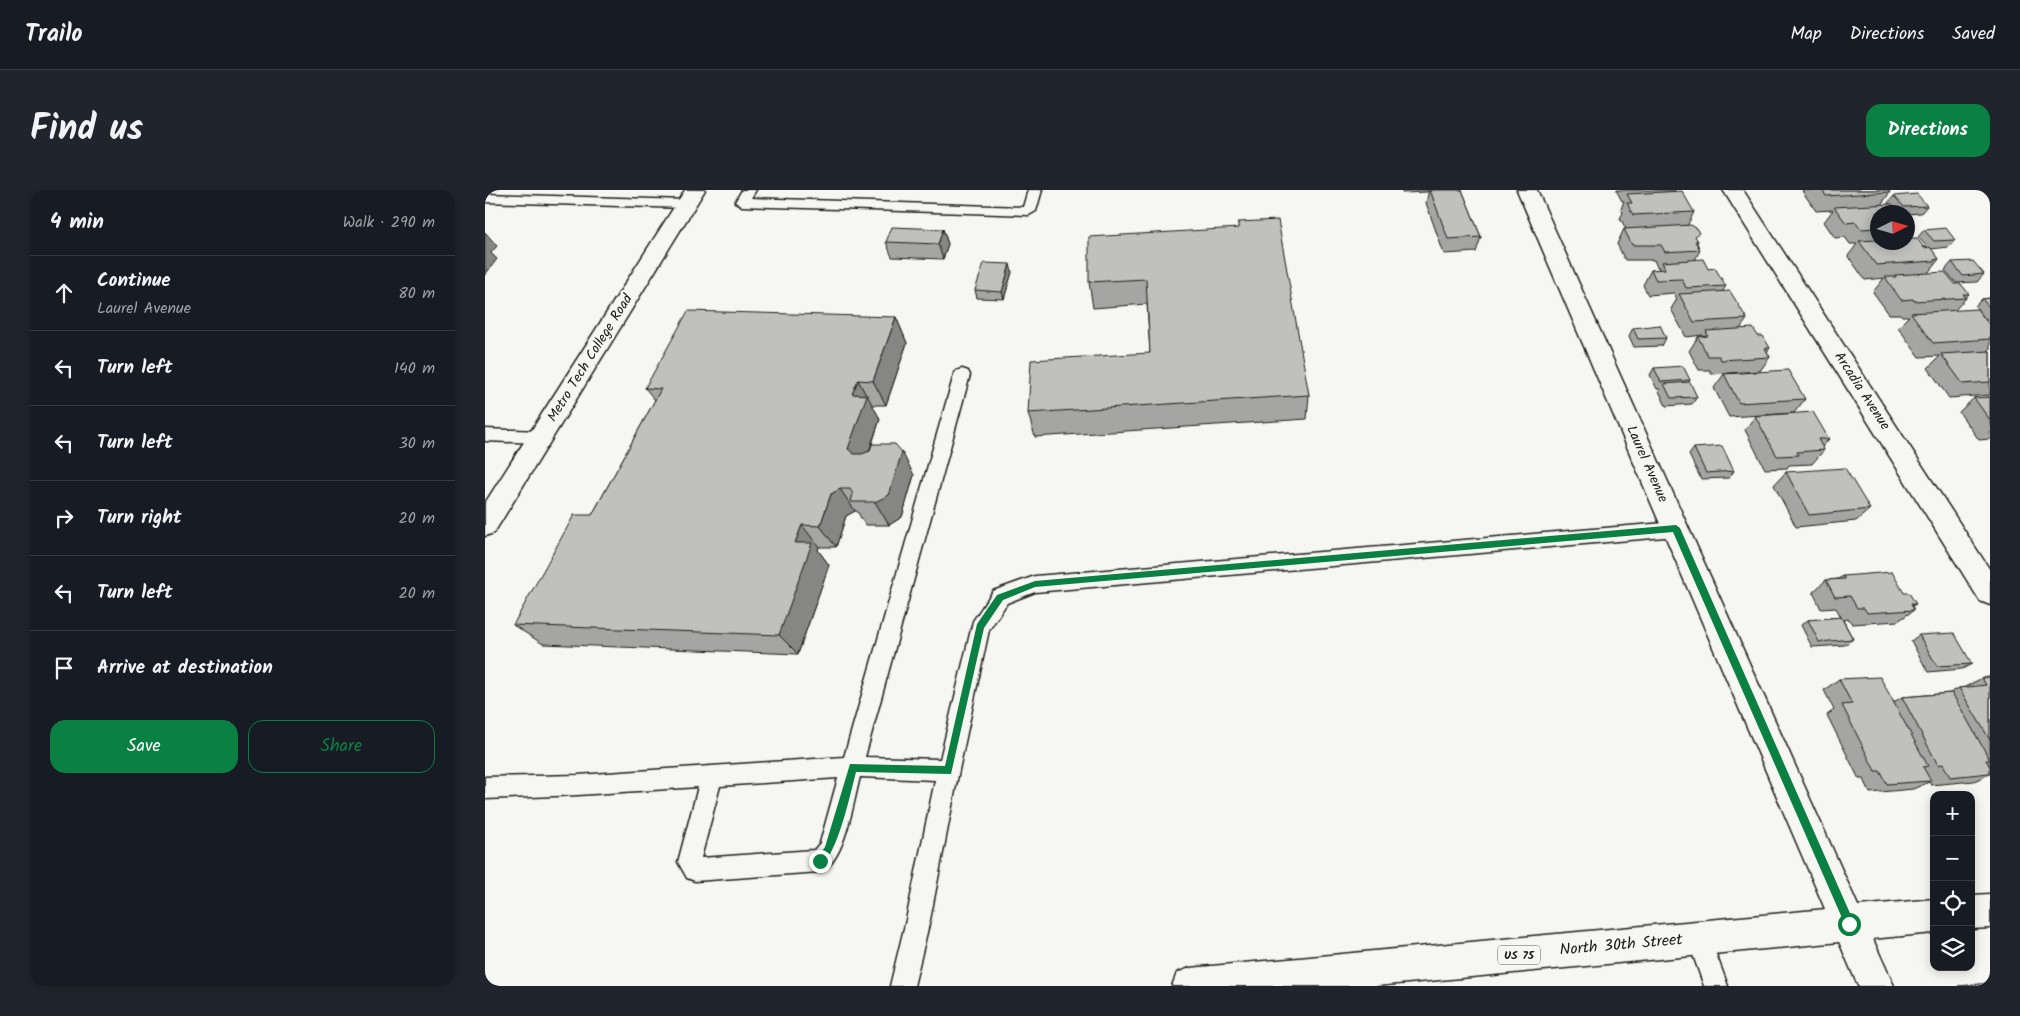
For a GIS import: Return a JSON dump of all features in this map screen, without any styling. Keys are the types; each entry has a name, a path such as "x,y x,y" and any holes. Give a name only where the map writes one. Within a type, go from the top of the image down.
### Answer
{"main road":[{"name":"Laurel Avenue","path":"1527,190 1877,986"},
{"name":"Arcadia Avenue","path":"1733,190 1990,593"},
{"name":"Metro Tech College Road","path":"485,526 691,197"},
{"path":"1975,912 1990,911"},
{"name":"North 30th Street","path":"1190,986 1930,916"}],"lane":[{"path":"749,190 742,202 1029,211 1035,190"},
{"path":"485,198 691,197"},
{"path":"712,777 689,862 695,870 820,861 829,849 962,375"},
{"path":"485,435 540,437"},
{"path":"902,986 918,920 948,770 980,627 1000,597 1035,584 1676,528"},
{"path":"485,788 712,777 853,767 948,770"},
{"path":"1699,938 1716,986"}],"building":[{"path":"1430,190 1462,190 1481,237 1448,239"},
{"path":"1822,190 1888,190 1890,192 1826,196"},
{"path":"1682,191 1694,212 1633,215 1627,203 1632,203 1627,194"},
{"path":"1917,194 1927,206 1902,205 1894,196"},
{"path":"1870,205 1870,228 1861,229 1856,222 1846,223 1834,207"},
{"path":"1278,220 1309,395 1028,413 1031,360 1150,353 1146,279 1089,282 1089,237 1239,228 1238,222"},
{"path":"1691,225 1699,233 1695,236 1698,241 1695,241 1700,250 1665,252 1661,245 1632,245 1624,229"},
{"path":"892,227 943,229 938,244 886,242"},
{"path":"1946,228 1955,240 1934,241 1924,230"},
{"path":"1915,238 1917,238 1924,248 1930,247 1939,259 1935,261 1876,265 1859,241 1870,240 1870,250 1915,250"},
{"path":"1703,259 1708,269 1715,268 1726,286 1686,288 1682,279 1656,280 1651,270 1665,269 1662,262"},
{"path":"1973,261 1984,274 1963,276 1952,262"},
{"path":"984,263 1010,264 1002,292 975,290"},
{"path":"1945,272 1955,284 1961,284 1969,294 1963,294 1966,298 1901,300 1885,277 1896,277 1895,275"},
{"path":"1730,291 1747,319 1694,322 1679,294"},
{"path":"1990,298 1990,308 1982,299"},
{"path":"1977,309 1990,326 1990,339 1933,343 1911,313"},
{"path":"688,311 896,317 873,381 858,380 852,394 867,395 848,449 854,454 862,454 870,451 872,444 895,444 902,452 889,495 875,502 851,502 853,494 850,489 840,489 831,494 820,526 802,525 795,543 812,543 779,635 513,625 574,515 592,515 661,389 645,388"},
{"path":"1660,325 1666,338 1638,339 1633,328"},
{"path":"1753,328 1758,336 1763,336 1770,348 1765,348 1770,357 1721,360 1719,356 1708,356 1698,337 1708,336 1706,331"},
{"path":"1990,351 1990,382 1963,384 1941,354"},
{"path":"1683,366 1690,380 1661,382 1654,368"},
{"path":"1788,370 1805,399 1739,403 1724,374"},
{"path":"1690,382 1697,397 1671,398 1664,384"},
{"path":"1990,397 1990,420 1974,398"},
{"path":"1813,412 1829,439 1818,439 1824,450 1797,452 1799,455 1777,456 1755,416"},
{"path":"1722,446 1734,471 1706,473 1694,448"},
{"path":"1845,468 1870,509 1809,515 1786,472"},
{"path":"1892,572 1904,593 1909,593 1916,604 1911,604 1914,610 1867,613 1864,608 1857,608 1850,596 1835,597 1826,580 1845,579 1843,576"},
{"path":"1841,617 1853,639 1819,642 1808,620"},
{"path":"1954,633 1972,664 1937,666 1919,635"},
{"path":"1880,677 1928,766 1923,767 1931,781 1887,784 1880,771 1875,771 1842,705 1852,704 1839,679"},
{"path":"1990,677 1990,740 1959,688 1986,685 1982,678"},
{"path":"1952,693 1990,760 1986,760 1990,767 1990,773 1950,777 1943,764 1938,765 1902,697"},
{"path":"1990,983 1990,986 1958,986"}],"route":[{"path":"820,861 829,849 853,767 948,770 980,627 1000,597 1035,584 1617,535 1676,528 1849,924"}]}
